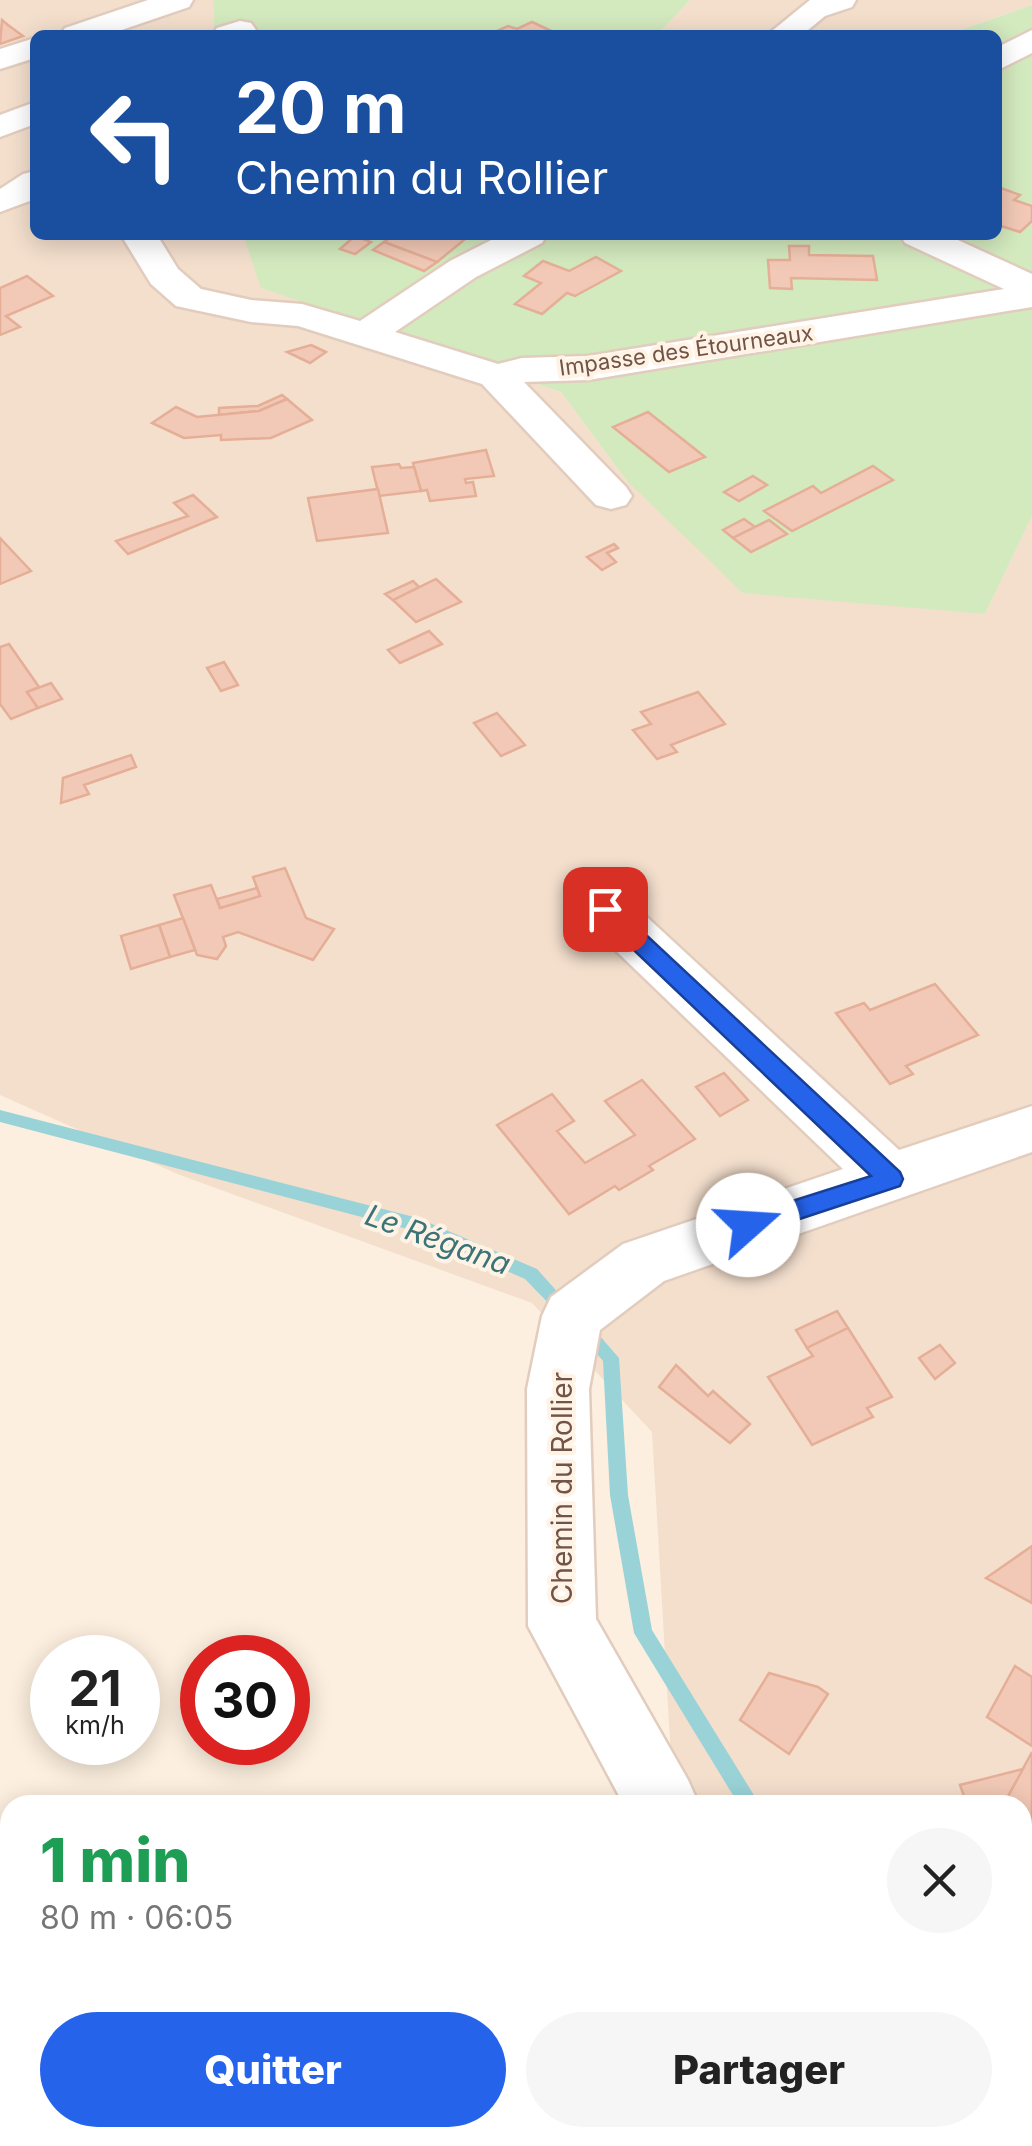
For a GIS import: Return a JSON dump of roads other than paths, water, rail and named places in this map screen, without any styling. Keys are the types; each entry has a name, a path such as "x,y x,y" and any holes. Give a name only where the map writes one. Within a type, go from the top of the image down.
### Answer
{"street":[{"path":"91,30 178,0"},
{"path":"789,30 814,9 841,0"},
{"path":"1002,58 1032,40"},
{"path":"0,60 30,50"},
{"path":"0,127 30,114"},
{"path":"0,166 30,169"},
{"path":"0,201 20,194 30,185"},
{"name":"Impasse des Étourneaux","path":"142,240 164,276 189,298 251,311 302,315 367,332 496,376 522,370 588,368 1032,296"},
{"path":"367,332 463,269 519,240"},
{"path":"929,240 1032,288"},
{"path":"496,376 611,496"},
{"path":"605,909 891,1179"},
{"name":"Chemin du Rollier","path":"657,1795 562,1626 558,1389 572,1316 644,1262 1032,1128"}],"waterway":[{"name":"Le Régana","path":"0,1116 418,1225 531,1274 564,1308"},
{"name":"Le Régana","path":"586,1332 611,1358 619,1495 643,1633 744,1795"}]}
